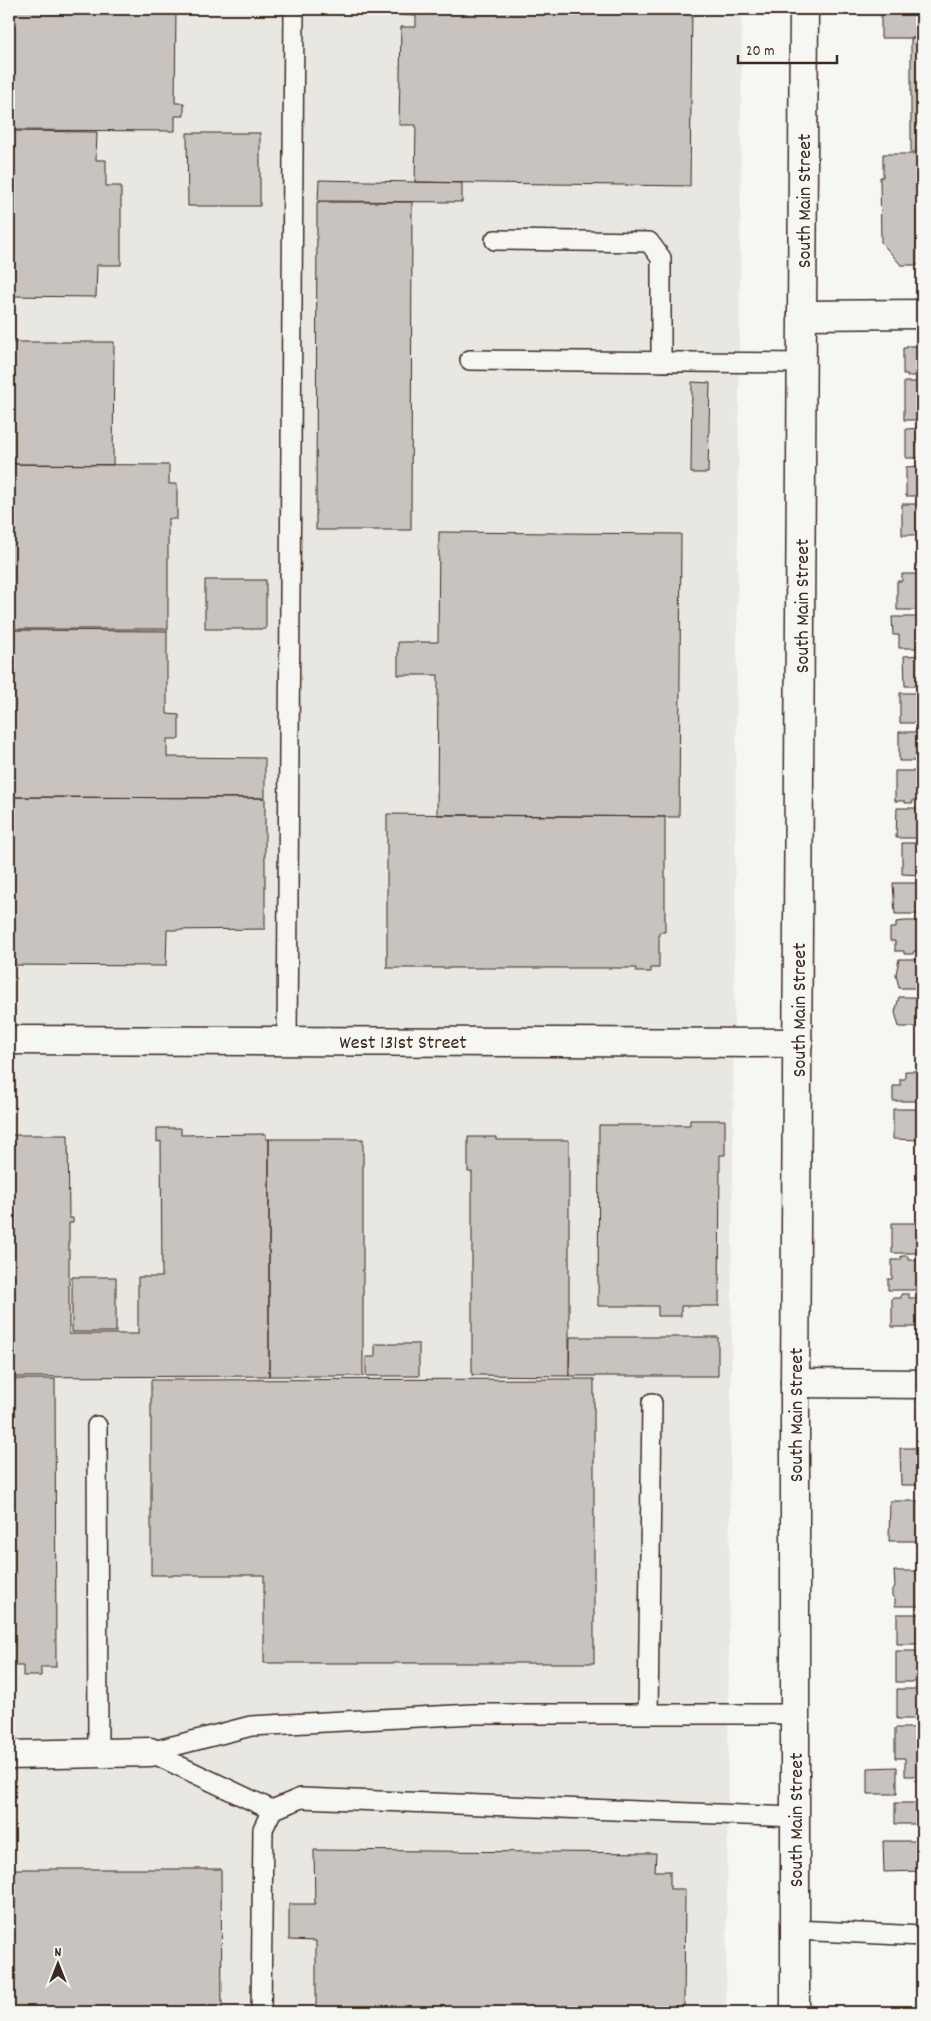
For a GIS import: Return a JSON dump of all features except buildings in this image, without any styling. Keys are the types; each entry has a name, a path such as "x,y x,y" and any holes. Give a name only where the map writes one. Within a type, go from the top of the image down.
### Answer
{"main road":[{"name":"South Main Street","path":"794,2012 795,1383 804,9"},
{"path":"802,315 922,314"},
{"name":"West 131st Street","path":"9,1040 798,1043"},
{"path":"795,1383 922,1384"},
{"path":"9,1755 150,1752"}],"lane":[{"path":"287,1041 294,9"},
{"path":"495,240 649,242 661,258 661,362"},
{"path":"470,360 802,363"},
{"path":"648,1714 652,1403"},
{"path":"97,1426 98,1753"},
{"path":"150,1752 251,1726 472,1714 795,1714"},
{"path":"150,1752 272,1810"},
{"path":"261,2012 263,1829 272,1810 301,1798 795,1816"},
{"path":"795,1930 922,1936"}],"shaded area":[{"path":"9,9 742,9 726,2012 9,2012"}]}
